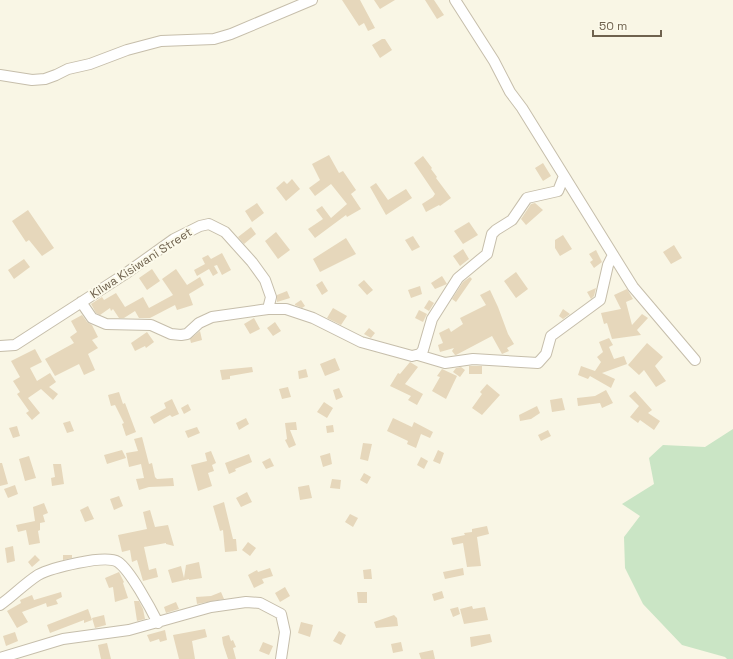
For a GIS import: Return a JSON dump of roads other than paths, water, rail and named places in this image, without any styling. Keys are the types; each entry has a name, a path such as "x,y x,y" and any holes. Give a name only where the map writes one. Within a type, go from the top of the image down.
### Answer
{"street":[{"path":"0,75 32,80 45,78 56,75 68,69 90,64 126,50 161,41 214,39 231,34 312,0"},
{"path":"455,0 494,61 510,92 633,287 695,360"},
{"path":"418,355 423,350 432,319 458,278 487,254 492,234 512,220 527,198 558,192 564,176"},
{"name":"Kilwa Kisiwani Street","path":"0,346 15,345 174,239 200,226 209,224 225,232 252,262 265,280 271,297 268,309"},
{"path":"81,302 92,318 106,324 151,325 171,334 187,334 199,324 212,317 268,309 301,313 361,342 412,356 418,355 445,362 473,359 538,363 546,354 551,336 561,327 599,302 608,265 613,255"},
{"path":"0,606 23,586 47,571 93,560 108,559 114,560 123,567 146,599 158,623"},
{"path":"0,658 62,639 129,630 212,607 246,602 260,603 281,614 285,632 281,659"}]}
